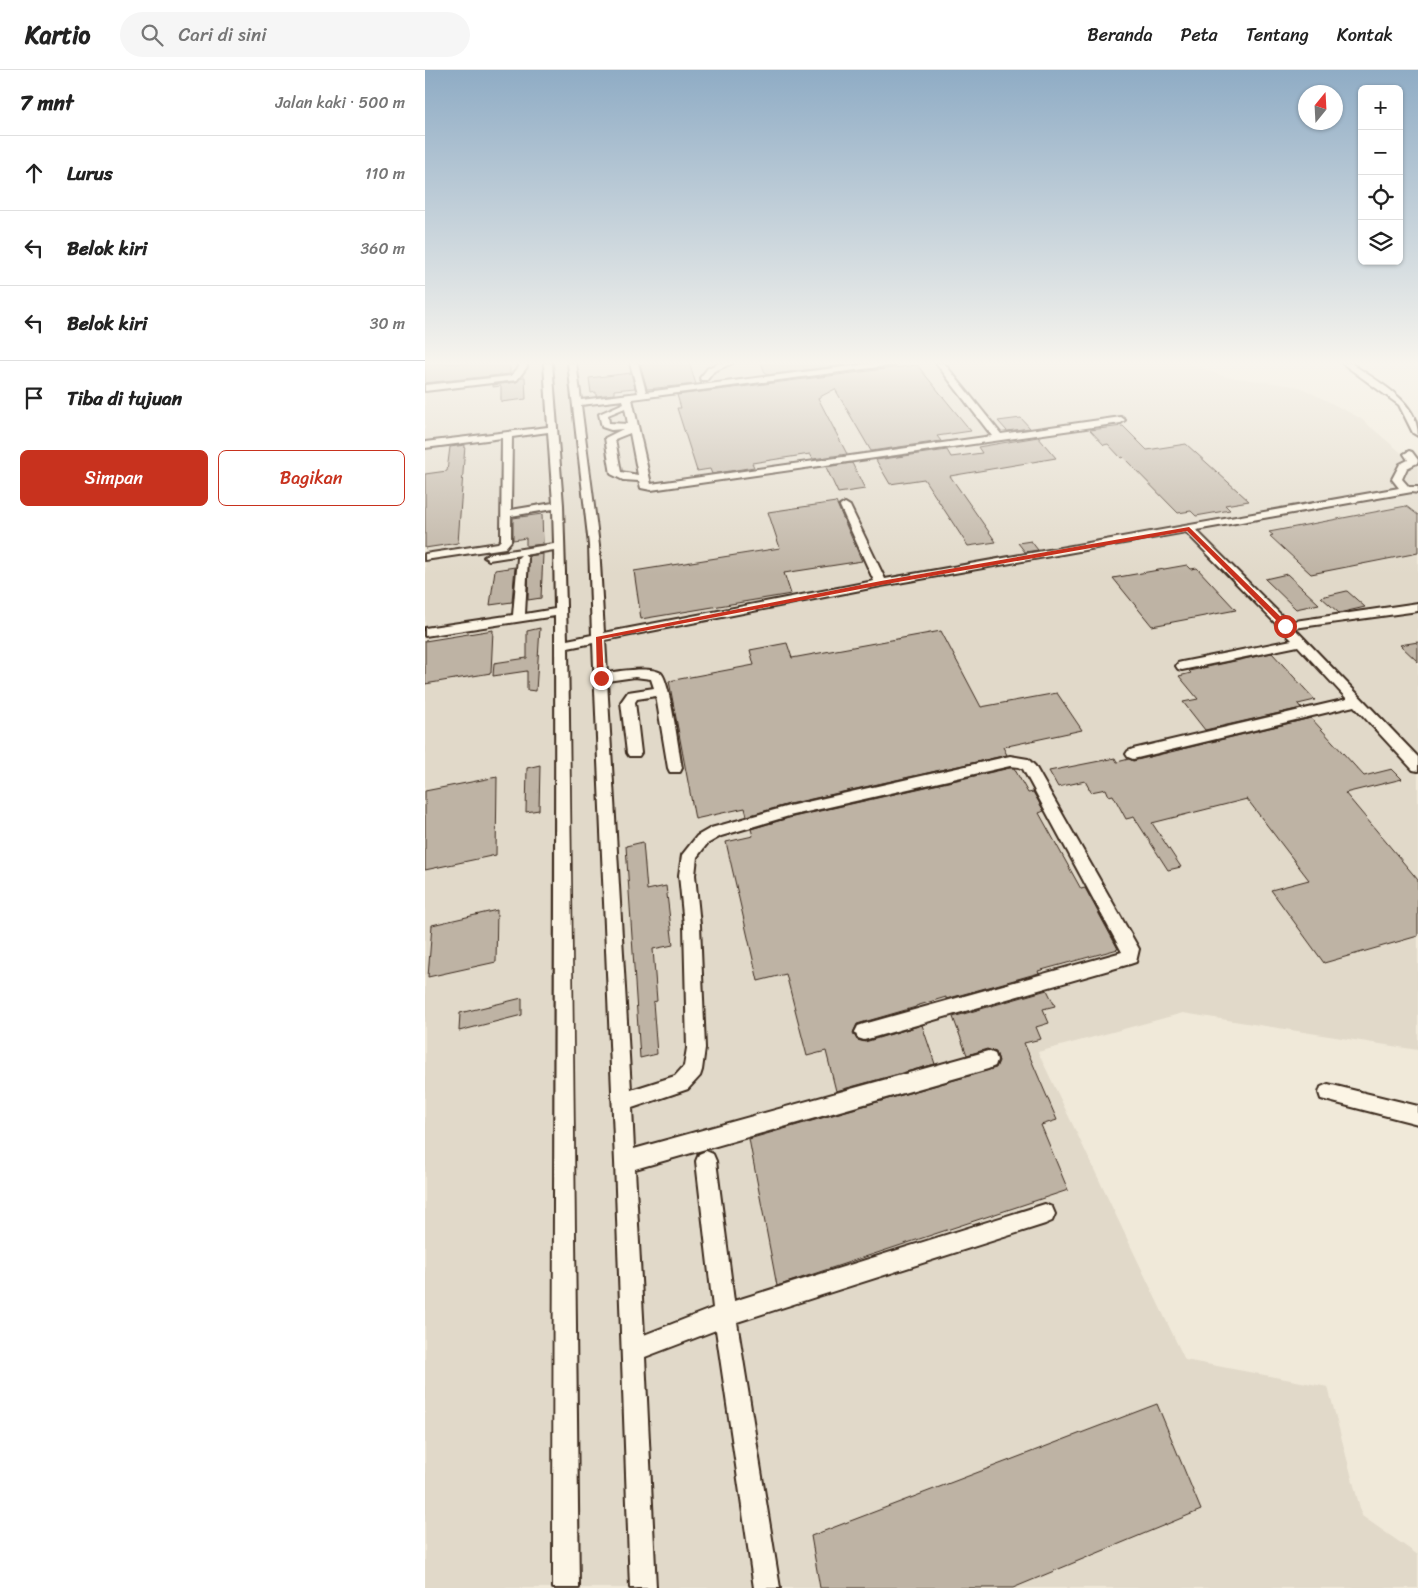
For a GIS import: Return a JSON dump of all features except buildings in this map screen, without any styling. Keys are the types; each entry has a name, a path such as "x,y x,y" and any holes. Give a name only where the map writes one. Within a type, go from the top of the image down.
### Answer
{"street":[{"path":"425,445 516,434"},
{"path":"553,434 558,505 561,612 565,985 564,1325 566,1588"},
{"path":"581,434 594,545 634,1350 643,1588"},
{"path":"619,434 610,438 616,474 623,477 644,478"},
{"path":"634,434 645,486 658,488 1027,434"},
{"path":"996,434 999,438"},
{"path":"425,557 501,546 506,541 507,435"},
{"path":"1409,454 1414,462 1403,466 1397,479 1399,484 1412,490"},
{"path":"561,645 881,583 1412,490"},
{"path":"507,514 558,505"},
{"path":"845,506 881,583"},
{"path":"1189,529 1301,642 1418,766"},
{"path":"425,566 559,546"},
{"path":"519,618 523,558"},
{"path":"1285,626 1352,614 1418,607"},
{"path":"425,632 561,612"},
{"path":"1182,666 1301,642"},
{"path":"601,678 635,673 656,676 662,691 675,768"},
{"path":"634,754 628,702 633,695 662,691"},
{"path":"1133,754 1357,701"},
{"path":"621,1102 681,1083 693,1070 696,1039 692,925 687,875 690,856 702,840 716,832 817,804 1010,760 1023,762 1028,766 1131,949 1130,957 864,1032"},
{"path":"625,1162 988,1060"},
{"path":"1327,1093 1418,1115"},
{"path":"706,1161 725,1315 767,1588"},
{"path":"634,1350 725,1315 1045,1214"}],"shaded area":[{"path":"425,434 1379,434 1418,467 1418,1050 1183,1013 1038,1052 1185,1360 1328,1387 1362,1516 1418,1555 1418,1588 425,1588"}],"route":[{"path":"601,678 599,638 881,583 1189,529 1285,626"}]}
